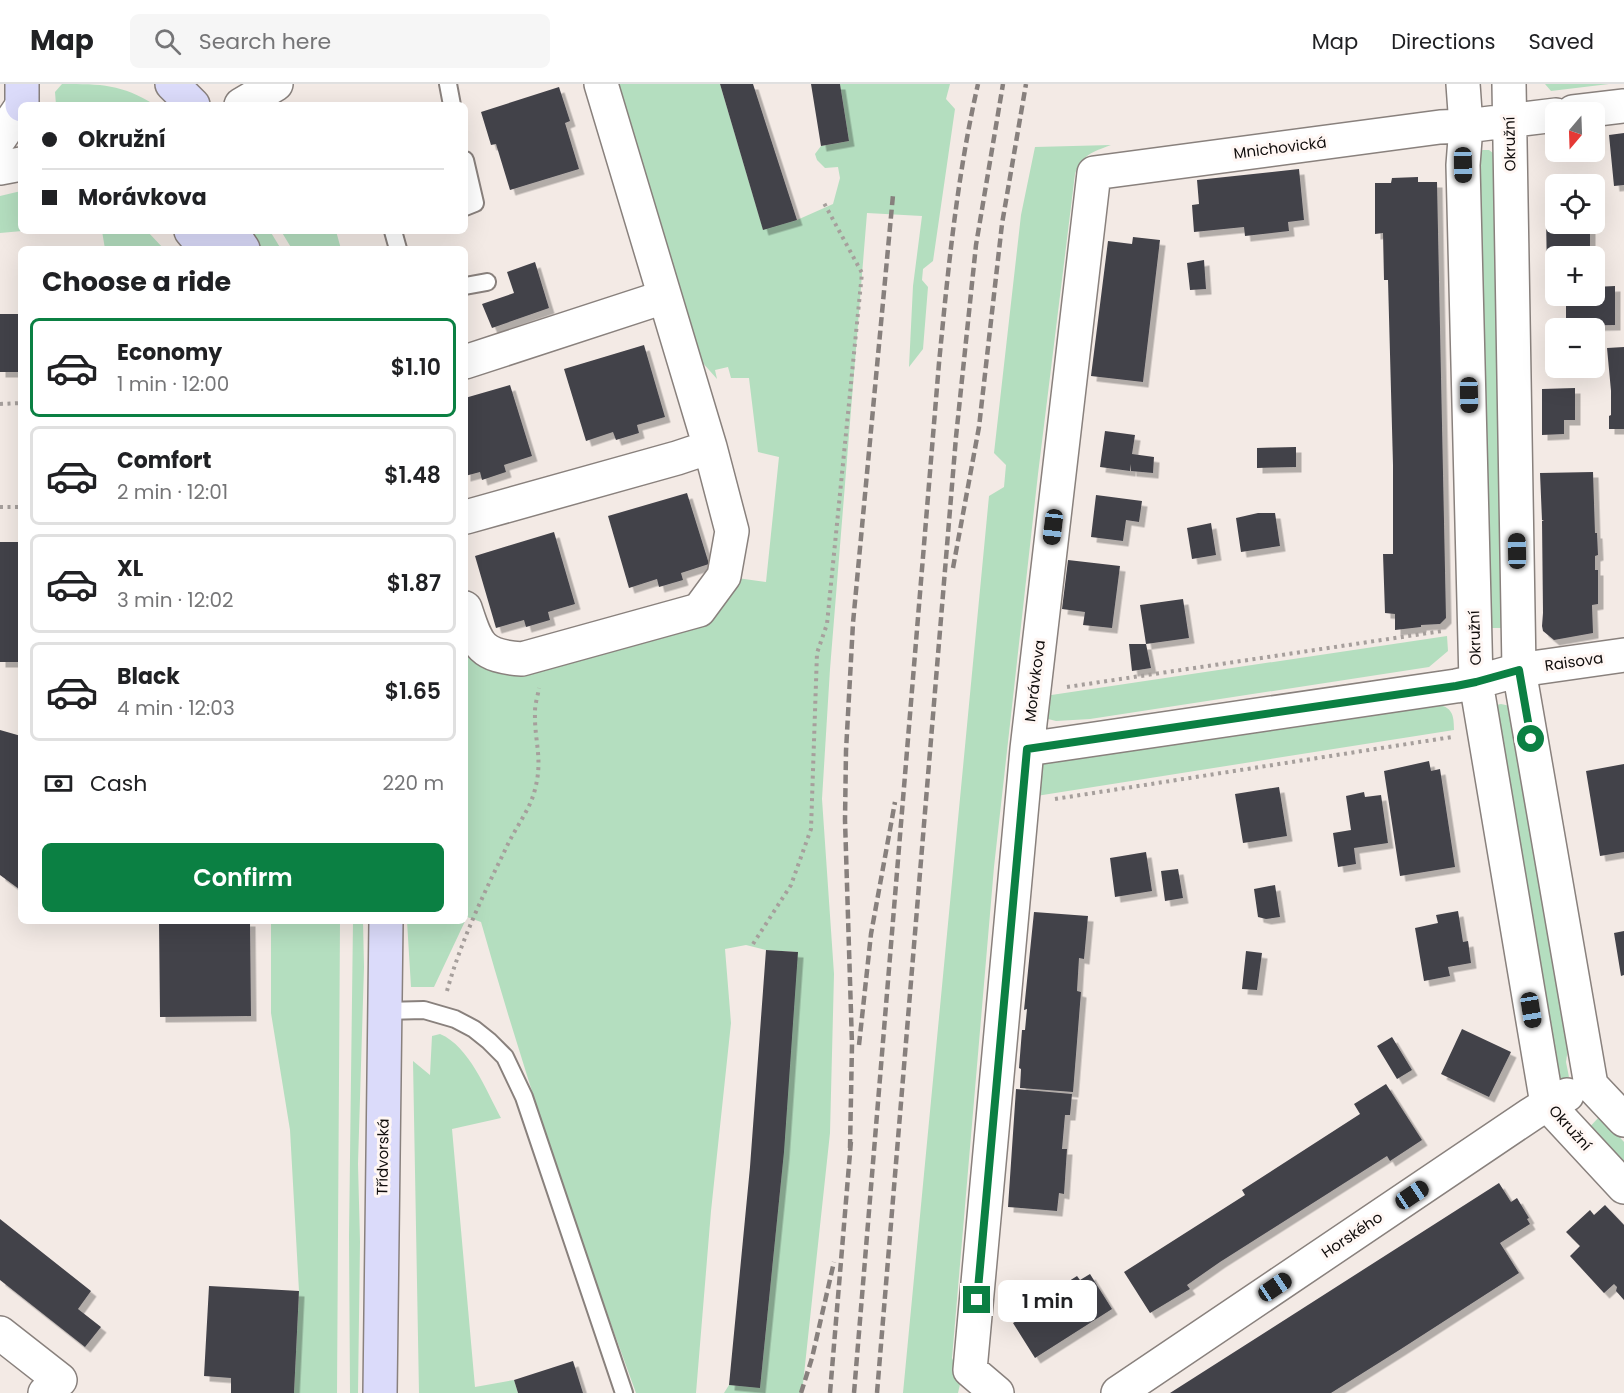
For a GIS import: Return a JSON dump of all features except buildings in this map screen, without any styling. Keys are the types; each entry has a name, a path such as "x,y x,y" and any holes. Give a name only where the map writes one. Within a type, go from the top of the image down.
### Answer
{"main road":[{"path":"21,102 22,84"},
{"path":"172,84 190,102"},
{"path":"194,234 204,246"},
{"name":"Třídvorská","path":"380,1393 386,924"}],"street":[{"path":"246,102 276,84"},
{"path":"468,617 476,640 489,652 507,658 522,659 699,610 724,576 732,531 710,447 601,84"},
{"path":"1463,84 1466,126"},
{"name":"Okružní","path":"1509,84 1519,670 1591,1085"},
{"path":"1605,108 1624,106"},
{"path":"0,138 18,111"},
{"name":"Mnichovická","path":"1094,172 1440,127 1545,116"},
{"name":"Okružní","path":"1466,126 1463,165 1476,682 1547,1104 1624,1187"},
{"path":"0,168 18,165"},
{"name":"Morávkova","path":"997,1393 970,1370 1027,749 1094,172"},
{"path":"468,361 664,297"},
{"path":"468,517 710,447"},
{"name":"Raisova","path":"1027,749 1476,682 1519,670 1624,656"},
{"path":"1591,1085 1624,1120"},
{"name":"Horského","path":"1118,1393 1547,1104 1591,1085"},
{"path":"0,1333 53,1387"}],"lane":[{"path":"447,84 451,102"},
{"path":"468,173 475,203 468,206"},
{"path":"468,285 487,282"},
{"path":"384,1011 424,1010 440,1015 474,1029 505,1057 524,1097 624,1393"}],"path":[{"path":"753,944 791,885 811,829 817,653 827,624 862,273 824,203"},
{"path":"0,404 18,403"},
{"path":"0,507 18,507"},
{"path":"1034,692 1450,630"},
{"path":"440,1015 453,970 466,938 509,842 533,796 539,773 540,756 535,711 547,652"},
{"path":"1022,806 1116,788 1452,737"}],"green space":[{"path":"62,84 89,84 121,89 150,102 56,102 55,92"},
{"path":"617,84 720,84 763,229 797,220 833,204 840,178 838,167 825,168 817,160 815,154 821,146 849,141 840,84 950,84 946,99 955,109 933,261 923,269 922,280 928,287 923,349 909,367 913,286 922,216 867,213 830,669 822,799 834,974 830,1133 802,1393 724,1393 729,1385 760,1387 782,1170 797,952 766,950 746,945 725,949 731,1023 711,1211 696,1393 636,1393 554,1159 481,922 468,917 468,651 479,659 723,604 730,595 737,578 766,582 779,457 758,452 749,378 731,378 728,367 715,370 717,379 702,362"},
{"path":"1545,84 1609,84 1551,91"},
{"path":"1111,145 1084,158 1075,174 1038,474 994,867 952,1358 961,1380 958,1393 903,1393 989,496 1004,487 1006,465 994,453 1021,215 1035,147"},
{"path":"1489,150 1495,158 1504,621 1501,628 1486,628 1477,152"},
{"path":"18,192 18,231 0,233 0,196"},
{"path":"102,234 150,234 161,246 104,246"},
{"path":"250,234 272,234 279,246 259,246"},
{"path":"283,234 337,234 340,246 290,246"},
{"path":"1447,636 1448,651 1429,667 1090,719 1056,721 1040,717 1038,697"},
{"path":"1436,704 1449,709 1454,730 1030,797 1033,769 1043,763"},
{"path":"1496,705 1510,706 1560,991 1568,1048 1566,1062 1569,1077 1556,1081"},
{"path":"271,924 340,924 337,1393 294,1393 299,1291 290,1130 271,1013"},
{"path":"353,924 363,924 364,967 358,1164 360,1242 358,1393 350,1393 349,1236"},
{"path":"407,924 464,924 434,987 411,987"},
{"path":"440,1034 460,1048 468,1058 501,1118 452,1129 475,1387 514,1380 518,1393 419,1393 413,1061 430,1075 432,1036"},
{"path":"1600,1116 1624,1142 1624,1174 1585,1132"}],"railway":[{"path":"854,1393 939,363 959,188 978,84"},
{"path":"877,1393 956,437 976,245 1003,84"},
{"path":"953,568 979,427 1002,224 1026,84"},
{"path":"850,1148 852,1045 845,820 846,751 853,623 893,195"},
{"path":"859,1045 871,934 895,802"},
{"path":"830,1393 851,1141"},
{"path":"801,1393 812,1358 834,1262"}],"route":[{"path":"977,1300 1027,749 1456,686 1519,670 1531,739"}]}
